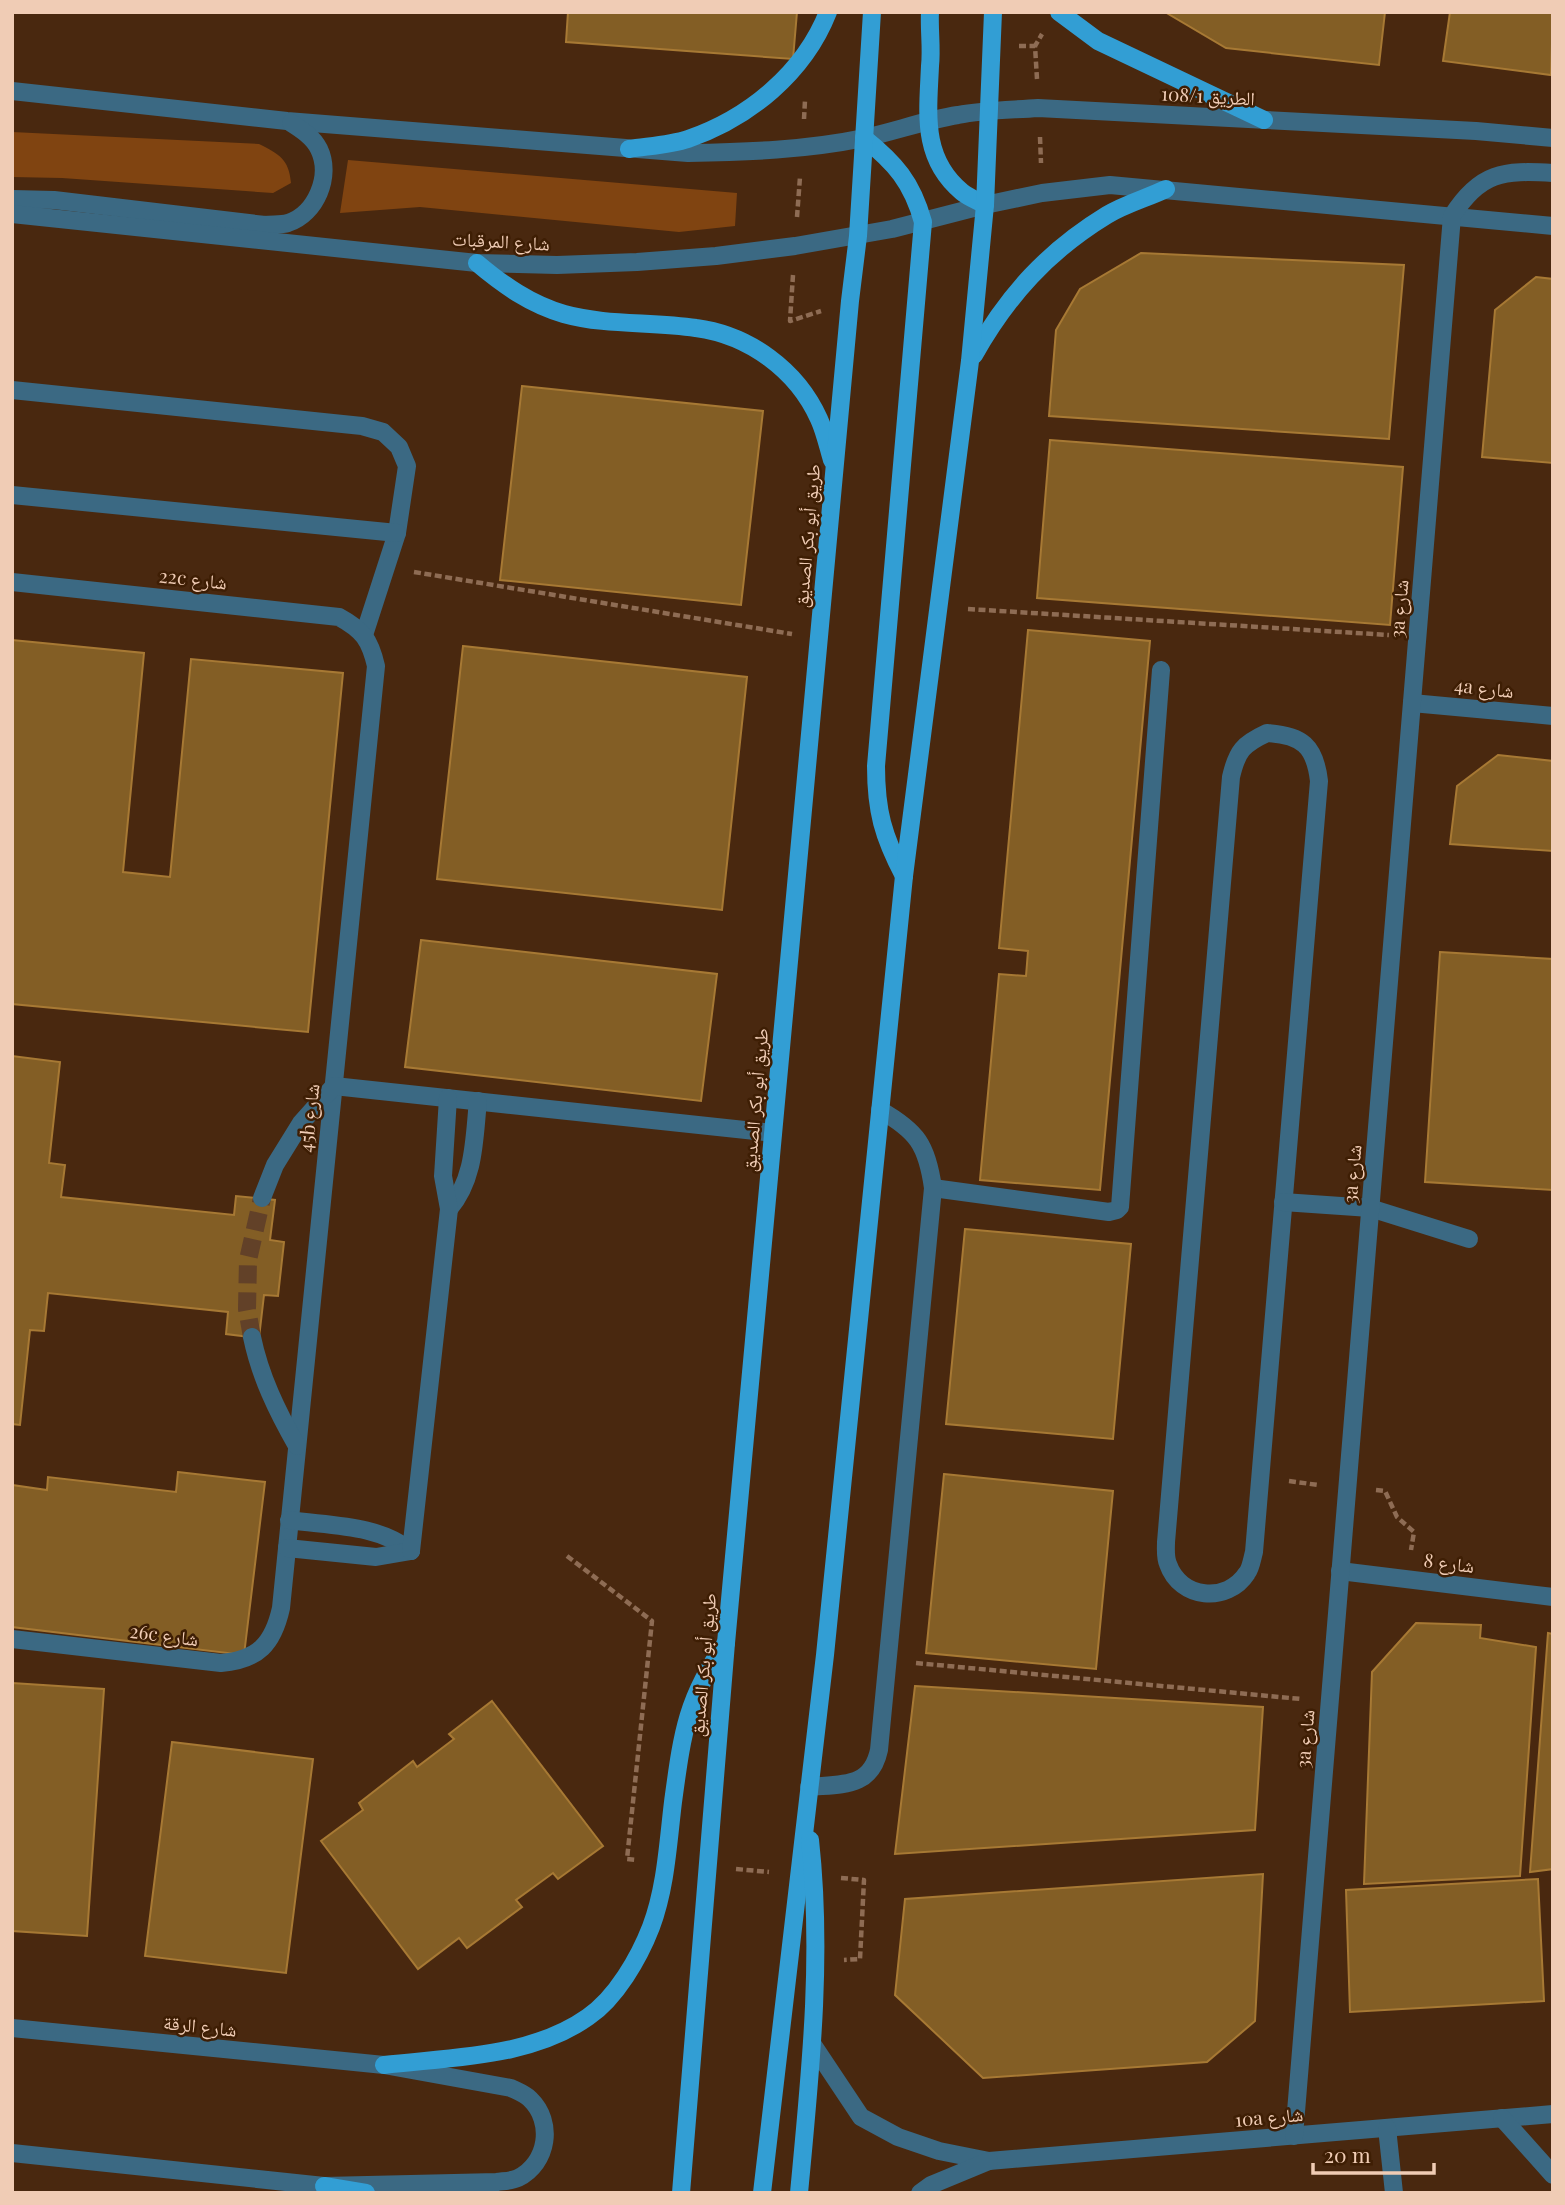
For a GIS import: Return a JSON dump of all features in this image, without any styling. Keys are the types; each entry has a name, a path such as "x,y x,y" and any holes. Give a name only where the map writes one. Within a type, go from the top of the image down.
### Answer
{"main road":[{"path":"629,149 686,139 740,116 785,79 820,32 828,12"},
{"name":"طريق أبو بكر الصديق","path":"681,2193 726,1643 858,236 872,12"},
{"path":"930,12 930,145 943,171 962,192 985,205"},
{"path":"762,2193 825,1655 904,876 970,361 985,205 993,12"},
{"path":"1059,12 1098,41 1264,120"},
{"path":"864,138 905,177 923,222 876,766 876,795 881,823 890,850 904,876"},
{"path":"970,361 1001,310 1023,282 1057,250 1108,214 1166,189"},
{"path":"477,263 502,284 531,301 562,313 595,320 696,328 729,335 760,350 794,380 819,419 835,468"},
{"path":"384,2065 495,2052 528,2045 589,2017 615,1990 636,1959 652,1925 661,1889 685,1725 694,1695 708,1668 726,1643"},
{"path":"799,2193 813,2045 816,1889 807,1809"},
{"path":"324,2186 366,2193"}],"street":[{"path":"12,91 287,121 688,153 806,147 864,138"},
{"name":"108/1 الطريق","path":"864,138 928,121 990,111 1038,108 1476,131 1553,138"},
{"path":"12,199 54,200 265,225 288,223 307,211 320,193 324,171 320,150 306,132 287,121"},
{"path":"1452,216 1465,196 1484,181 1507,172 1553,173"},
{"path":"985,205 1068,189 1110,185 1553,226"},
{"name":"شارع المرقبات","path":"12,214 477,263 557,265 716,256 858,236 985,205"},
{"name":"3a شارع","path":"1294,2136 1452,216"},
{"path":"12,390 362,426 383,432 399,447 407,466 397,533 364,635"},
{"path":"12,495 397,533"},
{"name":"22c شارع","path":"12,582 324,614 353,624 364,635"},
{"name":"45b شارع","path":"281,1608 376,666 364,635"},
{"path":"933,1188 1109,1212 1120,1207 1161,670"},
{"name":"4a شارع","path":"1412,703 1553,716"},
{"path":"1267,733 1288,734 1305,744 1317,761 1319,781 1283,1202 1254,1552 1248,1572 1234,1587 1215,1594 1194,1592 1177,1581 1167,1562 1166,1542 1228,805 1236,757 1249,741 1267,733"},
{"path":"262,1198 275,1165 301,1123 334,1086 773,1133"},
{"path":"411,1551 449,1209 443,1175 448,1098"},
{"path":"449,1209 463,1190 471,1166 478,1101"},
{"path":"809,1787 859,1781 869,1774 876,1763 887,1661 933,1188 929,1163 919,1140 902,1122 880,1110"},
{"path":"1283,1202 1370,1208 1469,1239"},
{"path":"252,1336 256,1358 273,1404 297,1446"},
{"path":"289,1520 379,1533 411,1551"},
{"path":"286,1548 376,1557 411,1551"},
{"name":"شارع 8","path":"1340,1571 1553,1597"},
{"name":"26c شارع","path":"12,1639 221,1663 239,1662 255,1654 268,1642 277,1626 281,1608"},
{"name":"شارع الرقة","path":"12,2028 384,2065 511,2088 528,2097 541,2113 546,2132 543,2151 533,2168 516,2179 496,2182 324,2186"},
{"name":"10a شارع","path":"813,2045 861,2117 898,2137 939,2151 989,2161 1553,2114"},
{"path":"1502,2118 1553,2175"},
{"path":"1387,2128 1394,2193"},
{"path":"12,2153 245,2185 324,2186"},
{"name":"10a شارع","path":"919,2193 931,2185 989,2161"}],"path":[{"path":"386,568 819,638"},
{"path":"939,607 1417,636"},
{"path":"567,1556 652,1621 627,1859 641,1860"},
{"path":"887,1661 1329,1702"},
{"path":"724,1868 780,1873"},
{"path":"836,1878 864,1880 860,1959"}],"shaded area":[{"path":"12,132 259,144 282,158 288,168 291,183 273,193 12,177"},
{"path":"348,160 737,193 735,226 679,232 420,207 340,213"}],"building":[{"path":"568,12 797,12 793,59 566,42"},
{"path":"1165,12 1385,12 1379,65 1226,48"},
{"path":"1450,12 1553,12 1551,75 1443,61"},
{"path":"1141,253 1404,265 1389,439 1049,416 1056,330 1080,289"},
{"path":"1536,277 1553,279 1553,463 1482,457 1495,310"},
{"path":"522,386 763,411 741,605 500,580"},
{"path":"1050,440 1403,467 1390,625 1037,598"},
{"path":"1028,630 1150,641 1100,1190 980,1180 999,974 1026,976 1028,951 999,948"},
{"path":"12,640 144,653 123,872 170,877 191,659 343,673 308,1032 12,1004"},
{"path":"463,646 747,677 722,910 437,879"},
{"path":"1498,755 1553,761 1553,851 1450,844 1457,786"},
{"path":"421,940 717,974 701,1101 405,1067"},
{"path":"1440,952 1553,959 1553,1190 1425,1182"},
{"path":"12,1056 60,1062 49,1163 65,1165 61,1197 234,1215 236,1196 275,1200 270,1240 284,1242 278,1296 264,1295 259,1338 226,1334 228,1312 48,1293 44,1331 30,1330 20,1425 12,1424"},
{"path":"965,1229 1131,1244 1113,1439 946,1424"},
{"path":"178,1472 265,1482 244,1655 12,1627 12,1485 47,1490 48,1477 176,1492"},
{"path":"944,1474 1113,1491 1096,1669 926,1653"},
{"path":"1416,1623 1481,1625 1480,1638 1536,1647 1520,1876 1364,1884 1372,1672"},
{"path":"1548,1633 1553,1634 1553,1869 1530,1872"},
{"path":"12,1683 104,1689 87,1936 12,1931"},
{"path":"915,1686 1263,1707 1255,1830 895,1854"},
{"path":"492,1701 603,1846 558,1879 553,1873 516,1900 522,1907 467,1948 459,1938 418,1969 321,1841 363,1810 359,1803 413,1761 417,1767 454,1739 449,1734"},
{"path":"172,1742 313,1759 286,1973 145,1956"},
{"path":"1263,1874 1255,2021 1207,2062 983,2078 895,1995 905,1899"},
{"path":"1538,1879 1544,2001 1350,2012 1346,1890"}],"tunnel":[{"path":"252,1337 247,1309 248,1260 262,1198"}]}
